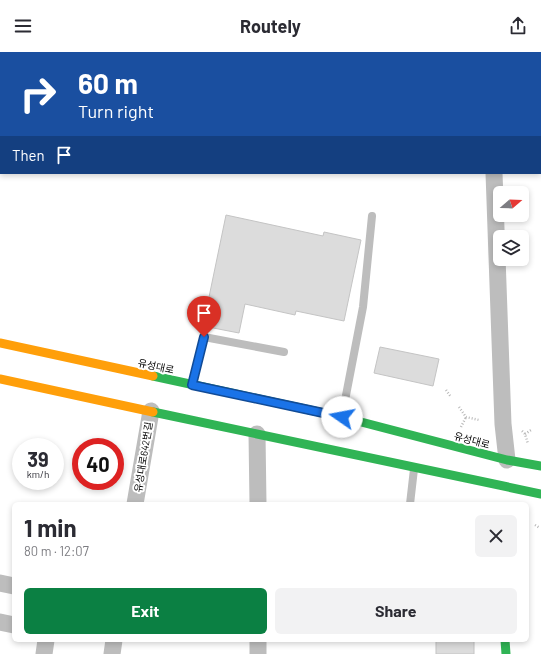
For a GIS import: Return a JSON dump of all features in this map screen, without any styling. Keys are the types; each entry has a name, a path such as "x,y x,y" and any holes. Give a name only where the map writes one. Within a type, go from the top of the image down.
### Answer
{"street":[{"path":"494,174 503,424 506,467 505,498"},
{"name":"유성대로","path":"0,343 342,417 506,467 541,466"},
{"path":"0,379 541,494"},
{"name":"유성대로642번길","path":"135,502 151,411"},
{"path":"257,434 258,502"},
{"path":"0,583 12,586"},
{"path":"0,622 12,625"},
{"path":"44,654 46,642"},
{"path":"112,654 114,642"},
{"path":"258,642 258,654"},
{"path":"505,642 506,654"}],"lane":[{"path":"342,417 363,308 372,216"},
{"path":"192,385 204,337 284,352"},
{"path":"410,502 415,468"}],"path":[{"path":"446,390 451,397"},
{"path":"459,407 466,417 479,420"},
{"path":"459,432 466,417"},
{"path":"529,447 525,434 531,430"},
{"path":"535,525 540,528"}],"building":[{"path":"226,215 323,236 324,232 361,240 344,321 296,311 295,315 245,304 239,333 203,326"},
{"path":"380,347 439,359 433,386 374,373"},
{"path":"436,642 474,642 474,654 436,654"}],"traffic: fast":[{"path":"153,376 342,417 507,460 541,466"},
{"path":"153,412 541,494"},
{"path":"505,642 506,654"}],"traffic: slow":[{"path":"0,343 153,376"},
{"path":"0,379 153,412"}],"route":[{"path":"204,337 192,385 342,417"}]}
